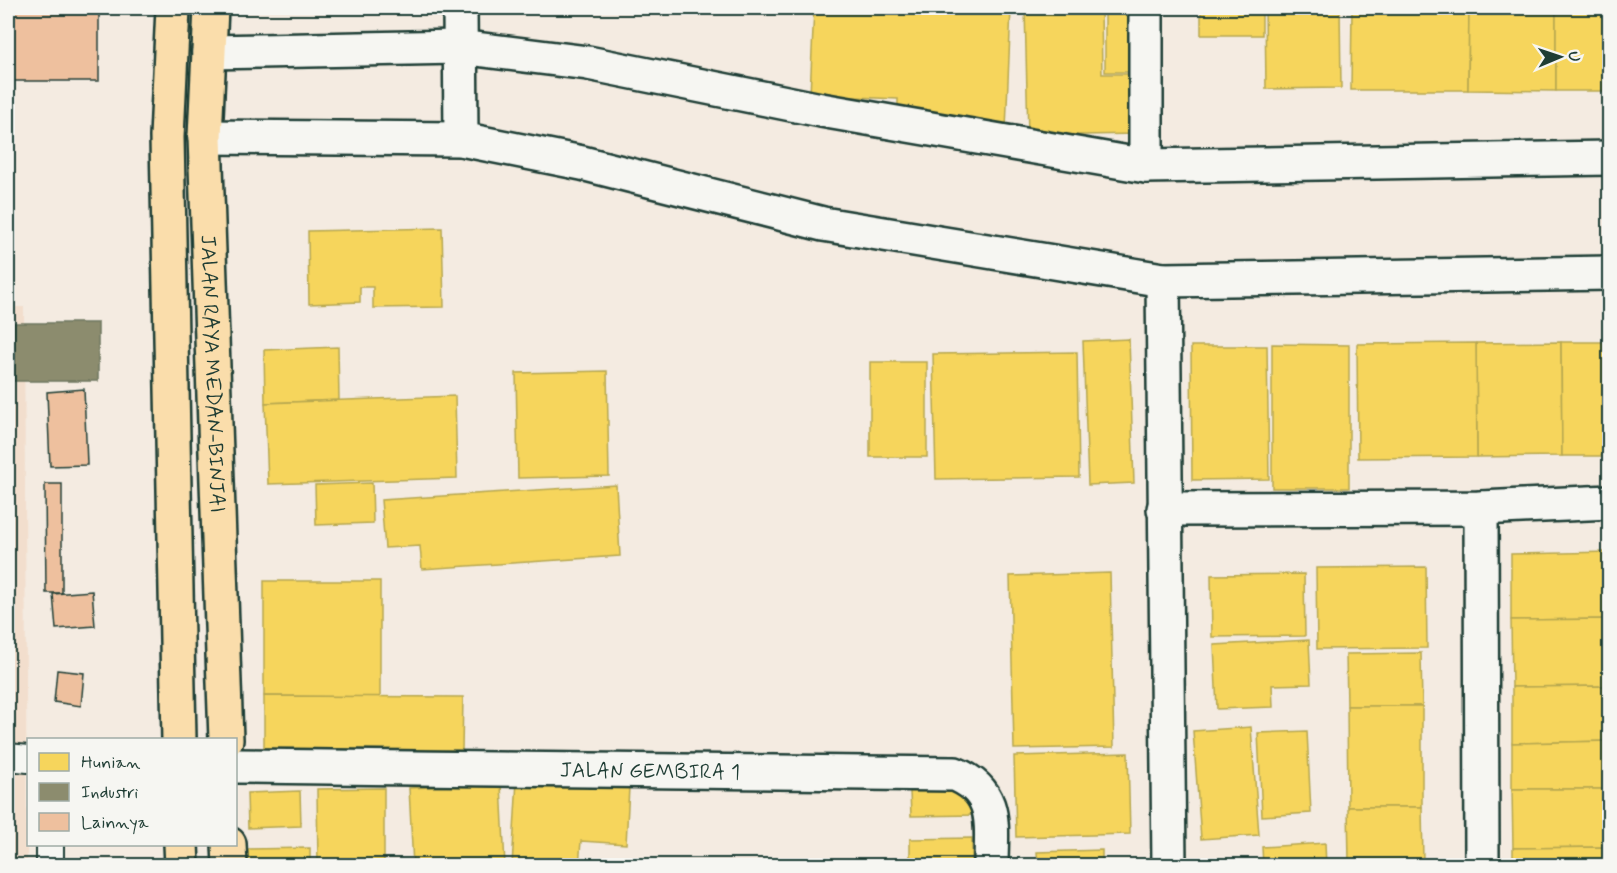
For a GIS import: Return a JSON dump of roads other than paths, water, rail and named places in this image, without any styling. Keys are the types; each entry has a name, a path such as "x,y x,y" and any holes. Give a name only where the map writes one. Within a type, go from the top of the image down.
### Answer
{"highway":[{"name":"JALAN RAYA MEDAN-BINJAI","path":"173,8 167,137 179,738"},
{"name":"JALAN RAYA MEDAN-BINJAI","path":"211,8 205,137 226,738"},
{"path":"181,846 182,866"},
{"path":"229,846 230,866"}],"street":[{"path":"460,8 461,139"},
{"path":"1146,8 1146,166"},
{"path":"209,52 459,47 588,63 821,110 1146,166 1610,158"},
{"path":"205,137 461,139 582,163 823,224 1163,280 1610,273"},
{"path":"1163,280 1169,866"},
{"path":"1164,509 1481,508 1610,502"},
{"path":"1481,508 1482,866"},
{"name":"JALAN GEMBIRA 1","path":"237,766 956,774 969,780 986,798 991,816 992,866"}],"lane":[{"path":"8,757 27,759"},
{"path":"50,846 50,866"}]}
